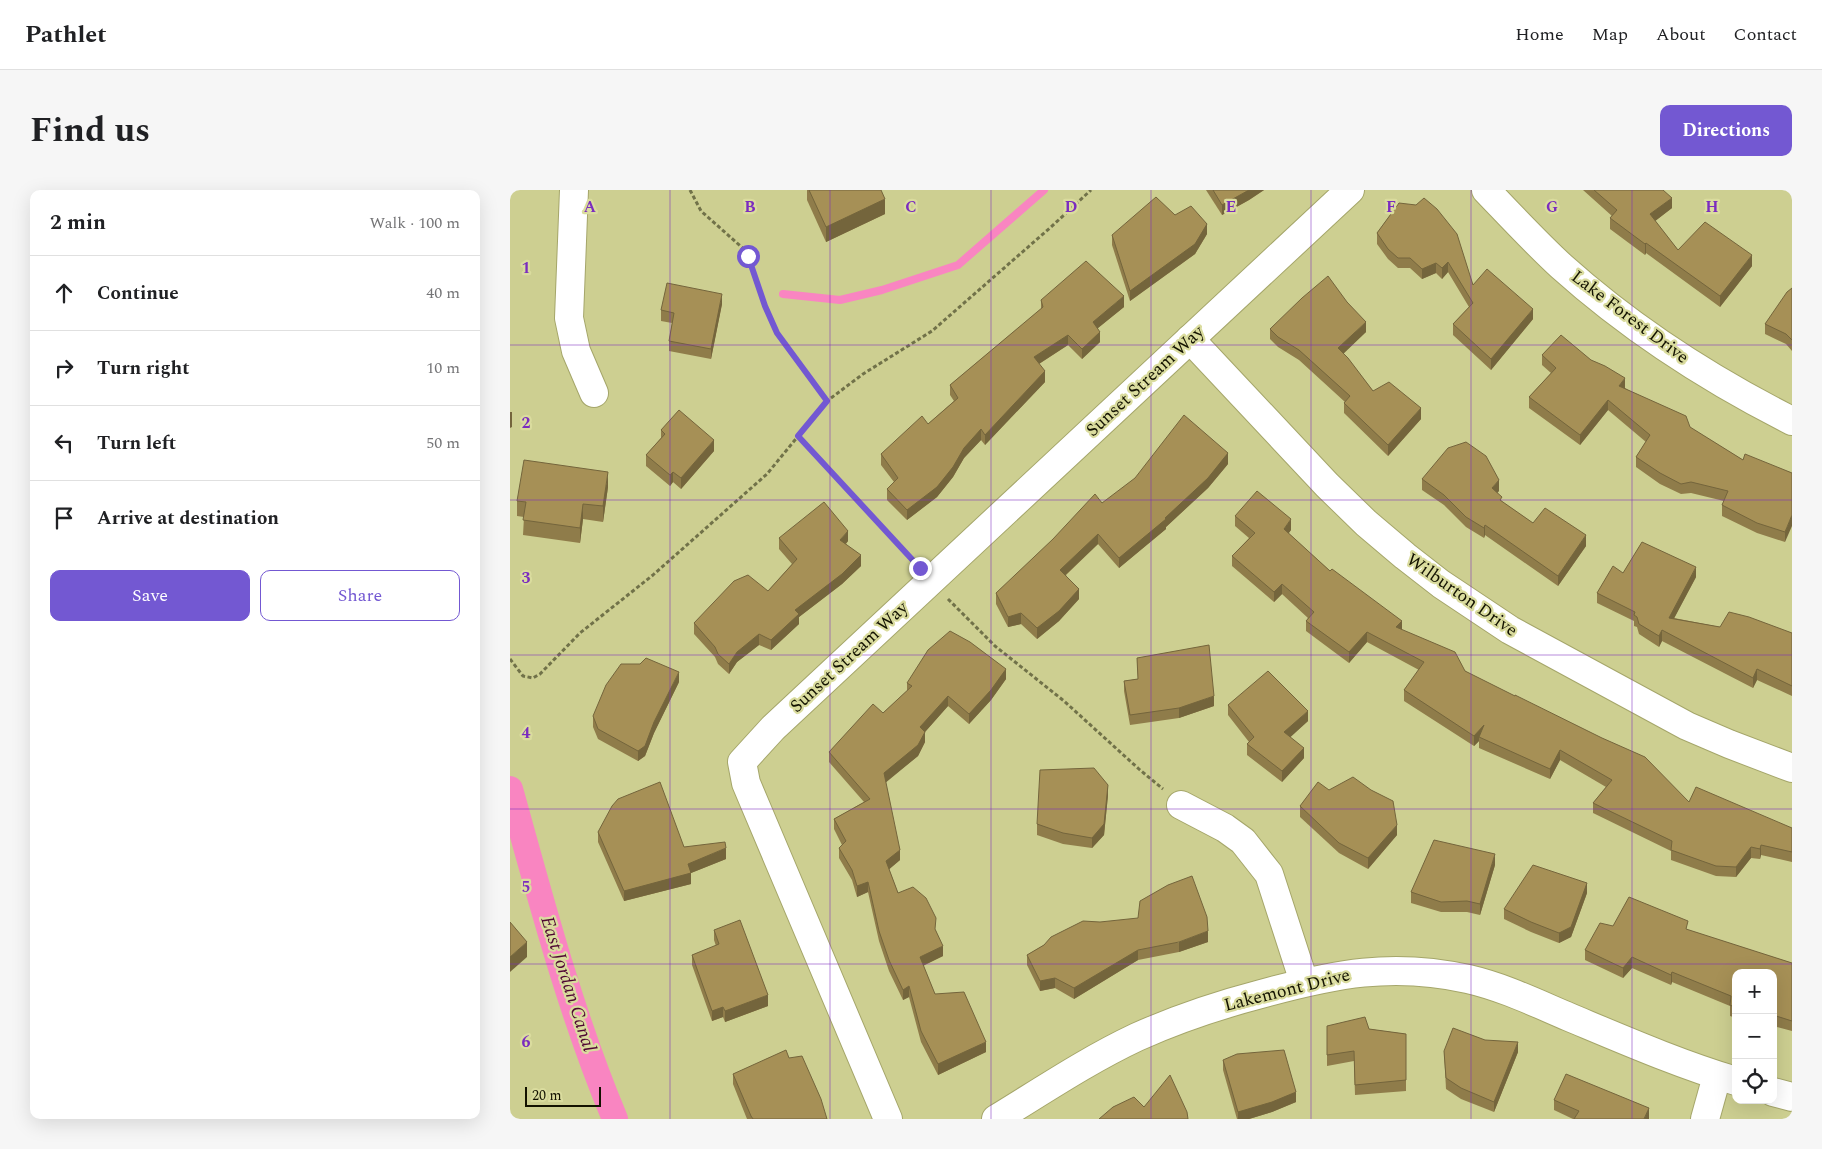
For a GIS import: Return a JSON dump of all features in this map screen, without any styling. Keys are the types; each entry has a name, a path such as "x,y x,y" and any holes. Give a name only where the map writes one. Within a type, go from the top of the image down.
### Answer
{"street":[{"path":"574,190 569,318 576,351 594,393"},
{"name":"Sunset Stream Way","path":"888,1119 746,783 742,762 773,728 1350,190"},
{"name":"Lake Forest Drive","path":"1486,190 1561,266 1652,338 1744,396 1792,421"},
{"name":"Wilburton Drive","path":"1190,339 1327,485 1366,523 1441,584 1510,630 1680,722 1729,744 1792,768"},
{"path":"1181,804 1225,828 1243,841 1257,856 1269,874 1277,894 1304,982"},
{"name":"Lakemont Drive","path":"996,1119 1100,1056 1137,1037 1209,1009 1304,982 1346,974 1403,970 1469,979 1501,989 1666,1057 1726,1078"},
{"path":"1705,1119 1726,1078"},
{"path":"1777,1093 1792,1097"}],"path":[{"path":"690,190 701,211 746,251 765,306 777,333 827,401"},
{"path":"510,659 523,676 533,678 540,674 580,633 653,575 767,474 827,401 863,374 932,331 1091,190"},
{"path":"798,436 916,563"},
{"path":"946,597 995,646 1064,701 1140,770 1181,804"}],"building":[{"path":"809,190 881,190 885,199 826,227"},
{"path":"1213,190 1249,190 1222,205"},
{"path":"1594,190 1663,190 1672,198 1650,214 1678,250 1705,222 1752,255 1720,296 1610,218 1617,210"},
{"path":"1156,197 1175,215 1191,206 1207,224 1195,244 1130,291 1112,235"},
{"path":"1424,198 1437,209 1457,234 1473,285 1487,269 1533,309 1491,359 1453,324 1473,303 1448,262 1442,268 1436,263 1422,269 1410,258 1398,258 1388,249 1377,233 1399,203 1416,205"},
{"path":"1086,261 1124,296 1093,322 1100,332 1082,349 1068,335 1034,357 1045,371 985,435 981,429 964,448 953,467 937,487 907,510 887,489 898,478 881,454 922,416 928,424 958,398 950,385 1043,307 1041,300"},
{"path":"1328,276 1347,302 1366,322 1338,348 1373,391 1389,382 1421,408 1388,445 1344,403 1350,396 1299,350 1278,337 1270,329"},
{"path":"667,283 722,294 711,349 669,341 674,313 661,310"},
{"path":"1792,288 1792,340 1786,334 1765,324 1787,292"},
{"path":"1561,335 1591,360 1625,378 1619,386 1686,416 1690,427 1743,460 1745,454 1792,473 1792,515 1785,532 1757,523 1722,505 1728,491 1691,482 1681,484 1636,457 1650,435 1608,400 1580,435 1529,397 1556,368 1542,355"},
{"path":"679,410 714,440 681,478 673,472 670,475 646,455 665,434 661,430"},
{"path":"1184,415 1228,453 1208,478 1166,519 1119,558 1098,534 1060,570 1079,589 1059,611 1037,628 1021,613 1008,617 996,593 1053,539 1095,494 1102,503 1135,478"},
{"path":"1466,442 1486,456 1499,480 1492,488 1502,497 1500,500 1533,523 1545,508 1586,535 1558,576 1485,525 1484,528 1466,517 1444,495 1422,479 1448,448"},
{"path":"524,460 608,472 603,506 583,504 580,528 523,520 526,502 517,501"},
{"path":"1257,491 1291,519 1284,529 1330,571 1332,569 1402,621 1396,627 1455,652 1465,671 1645,757 1689,802 1696,787 1792,828 1792,852 1761,845 1760,849 1751,847 1736,867 1716,866 1671,850 1672,841 1593,803 1612,780 1560,750 1550,769 1479,737 1484,725 1474,736 1404,690 1424,662 1367,632 1349,652 1306,621 1314,612 1282,584 1274,592 1232,556 1255,533 1235,516"},
{"path":"824,502 848,531 840,540 861,555 842,574 795,610 799,614 771,640 759,634 737,652 729,664 718,654 715,647 694,623 734,581 748,575 768,591 797,559 779,538"},
{"path":"1642,542 1696,567 1669,618 1720,627 1729,612 1749,617 1792,633 1792,686 1757,669 1753,678 1662,630 1659,636 1639,624 1637,617 1634,615 1635,612 1597,593 1613,566 1623,573"},
{"path":"950,631 970,642 1006,669 991,690 969,714 948,696 920,727 925,732 918,745 884,773 900,850 886,861 898,893 913,887 926,898 936,918 935,929 943,946 920,957 935,994 964,992 986,1042 938,1064 921,1031 909,986 903,990 889,960 879,931 868,882 857,886 852,870 839,848 846,841 834,819 870,799 829,752 873,704 883,713 912,686 907,683 928,650"},
{"path":"1209,645 1214,696 1179,708 1130,715 1124,681 1138,679 1137,658"},
{"path":"646,658 679,672 654,722 645,746 638,751 598,729 593,716 606,685 621,664 640,664"},
{"path":"1268,671 1308,711 1284,732 1304,748 1282,771 1247,744 1254,737 1228,705"},
{"path":"1094,768 1108,785 1104,824 1092,838 1063,833 1037,824 1040,770"},
{"path":"1353,777 1371,790 1393,801 1397,825 1368,858 1339,843 1300,806 1318,782 1329,790"},
{"path":"660,782 684,847 725,842 726,848 688,864 691,873 624,891 598,832 612,806 618,799"},
{"path":"1434,840 1495,854 1480,904 1467,901 1441,902 1411,892"},
{"path":"1533,865 1587,883 1571,927 1559,933 1504,909"},
{"path":"1192,876 1207,917 1208,931 1179,942 1138,950 1074,988 1055,978 1040,981 1027,955 1044,945 1051,937 1083,921 1100,922 1138,918 1140,901 1168,885"},
{"path":"1629,897 1688,921 1686,929 1792,963 1792,1021 1777,1016 1777,969 1732,969 1732,1006 1730,1005 1731,996 1672,972 1671,975 1632,957 1623,968 1585,950 1600,923 1613,926"},
{"path":"740,920 768,995 725,1011 723,1007 712,1011 692,955 719,944 714,930"},
{"path":"510,922 527,942 510,957"},
{"path":"1365,1017 1369,1029 1406,1034 1406,1080 1355,1085 1354,1051 1327,1055 1327,1026"},
{"path":"1453,1028 1485,1040 1518,1042 1494,1102 1461,1088 1446,1078 1444,1051"},
{"path":"786,1050 789,1058 802,1056 821,1099 827,1119 753,1119 751,1116 733,1074"},
{"path":"1284,1050 1296,1092 1272,1102 1238,1112 1223,1060 1237,1054"},
{"path":"1566,1074 1649,1108 1644,1119 1574,1119 1579,1111 1554,1100"},
{"path":"1170,1075 1187,1112 1188,1119 1099,1119 1113,1107 1134,1097 1144,1107"}],"waterway":[{"path":"783,294 840,300 882,290 958,265 1044,190"},
{"name":"East Jordan Canal","path":"510,789 570,997 615,1119"}],"route":[{"path":"748,256 765,306 777,333 827,401 798,436 920,568"}]}
